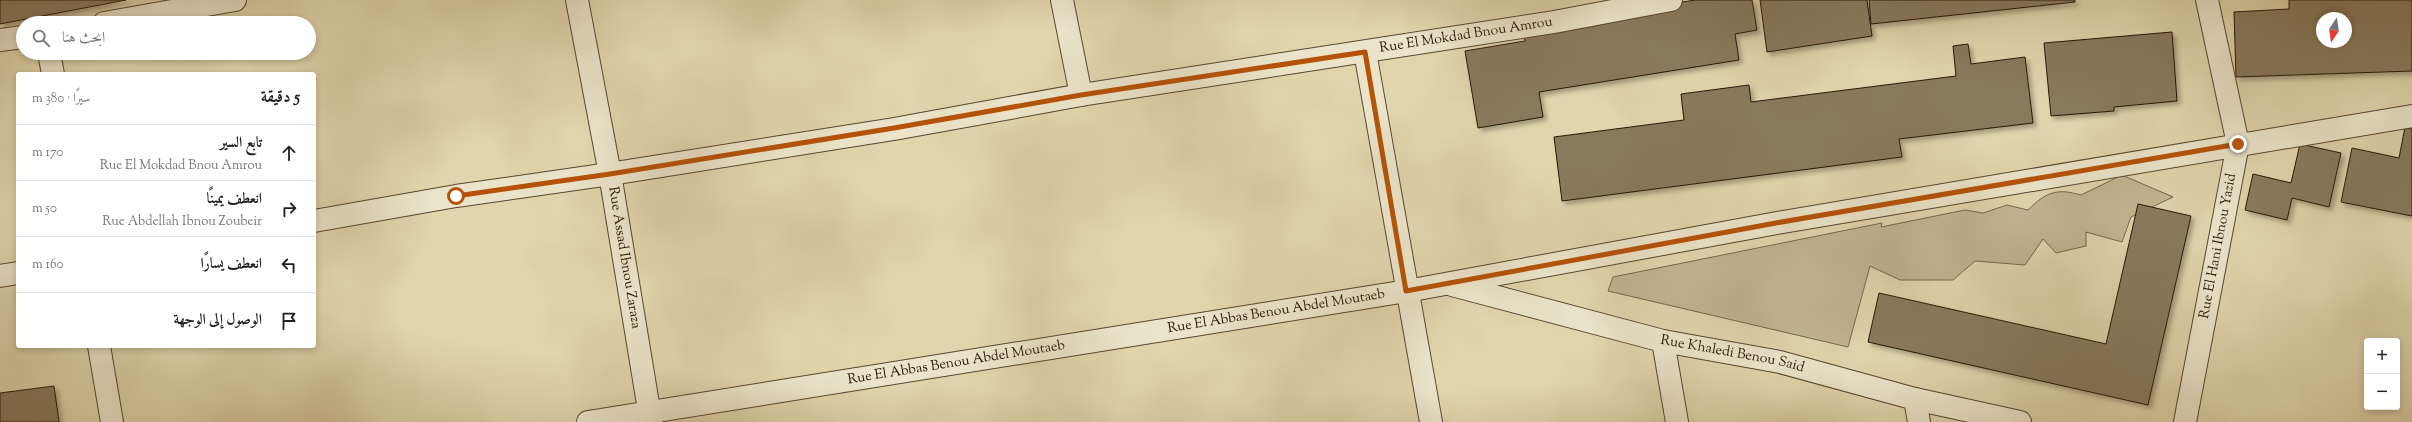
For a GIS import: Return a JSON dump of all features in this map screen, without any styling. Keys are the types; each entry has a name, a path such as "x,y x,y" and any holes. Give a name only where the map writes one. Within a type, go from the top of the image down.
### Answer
{"street":[{"path":"144,16 235,0"},
{"name":"Rue Assad Ibnou Zaraza","path":"577,0 610,174 650,417"},
{"path":"1062,0 1081,95"},
{"name":"Rue El Mokdad Bnou Amrou","path":"316,221 456,196 610,174 894,128 1081,95 1554,22 1671,0"},
{"name":"Rue El Hani Ibnou Yazid","path":"2185,422 2238,144 2207,0"},
{"path":"0,40 16,38"},
{"path":"1365,52 1406,291 1431,422"},
{"path":"50,60 53,72"},
{"name":"Rue El Abbas Benou Abdel Moutaeb","path":"588,422 650,417 1406,291 1784,221 2412,116"},
{"path":"0,276 16,273"},
{"name":"Rue Khaledi Benou Said","path":"1445,283 1663,341 1780,362 1915,399 2020,422"},
{"path":"1663,341 1677,422"},
{"path":"99,348 112,422"},
{"path":"1915,399 1919,422"}],"shaded area":[{"path":"2122,175 2173,197 2131,217 2122,242 2086,232 2086,246 2056,253 2043,239 2025,265 1975,261 1953,280 1900,280 1870,266 1848,347 1608,291 1613,277 1882,223 1881,227 1965,210 1983,213 2007,205 2028,210 2046,195 2065,192 2081,195"}],"building":[{"path":"0,0 126,0 42,16 16,16 16,21 0,24"},
{"path":"1695,0 1752,0 1757,30 1735,34 1739,60 1539,92 1543,117 1478,128 1465,51 1525,41 1523,28"},
{"path":"1760,0 1867,0 1872,36 1767,52"},
{"path":"1869,0 2075,0 2075,2 1871,24"},
{"path":"2289,0 2412,0 2412,71 2236,77 2234,12 2289,9"},
{"path":"2172,32 2177,101 2114,107 2114,111 2051,116 2044,43"},
{"path":"1968,44 1971,64 2025,57 2033,123 1899,139 1902,157 1562,201 1554,137 1684,120 1681,94 1749,85 1751,102 1956,76 1953,46"},
{"path":"2405,127 2412,129 2412,216 2341,202 2352,148 2399,158"},
{"path":"2300,144 2341,153 2329,207 2292,198 2287,220 2245,210 2253,174 2291,183"},
{"path":"2138,204 2191,216 2148,405 1868,342 1879,293 2106,344"},
{"path":"54,386 59,422 0,422 0,393"}],"route":[{"path":"456,196 610,174 894,128 1081,95 1365,52 1406,291 1776,223 2238,144"}]}
